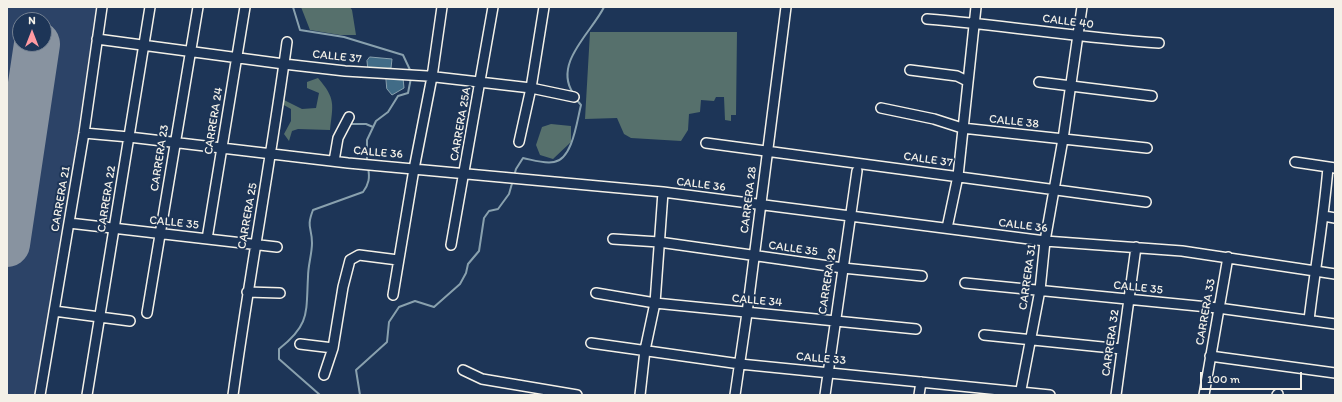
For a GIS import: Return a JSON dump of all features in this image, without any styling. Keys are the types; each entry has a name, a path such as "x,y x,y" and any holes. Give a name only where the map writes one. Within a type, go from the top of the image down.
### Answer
{"street":[{"name":"CARRERA 21","path":"40,395 84,133 102,7"},
{"name":"CARRERA 22","path":"87,395 150,7"},
{"name":"CARRERA 23","path":"147,313 174,142 198,7"},
{"name":"CARRERA 24","path":"207,239 245,7"},
{"path":"393,295 429,76 442,7"},
{"name":"CARRERA 25A","path":"451,245 465,173 493,7"},
{"path":"519,142 531,88 544,7"},
{"name":"CARRERA 28","path":"735,395 747,313 786,7"},
{"path":"947,228 958,176 976,7"},
{"name":"CARRERA 31","path":"1021,393 1040,290 1045,241 1063,139 1082,7"},
{"name":"CALLE 40","path":"927,19 974,22 1119,40 1159,43"},
{"name":"CALLE 37","path":"97,39 144,47 284,64 429,76 531,88 574,97"},
{"name":"CARRERA 25","path":"233,395 254,245 271,153 287,42"},
{"path":"910,70 957,76 967,81"},
{"path":"1039,82 1152,96"},
{"name":"CALLE 38","path":"881,108 962,128 1147,148"},
{"path":"334,161 338,138 349,117"},
{"name":"CALLE 36","path":"84,133 271,153 348,163 663,192 1045,241 1136,247 1228,257 1335,274"},
{"name":"CALLE 37","path":"706,143 1146,202"},
{"path":"1295,162 1332,168 1314,270 1309,320"},
{"name":"CARRERA 29","path":"825,395 834,320 857,171"},
{"path":"640,395 645,350 655,303 663,192"},
{"path":"1324,216 1335,218"},
{"name":"CALLE 35","path":"69,222 114,229 277,247"},
{"name":"CALLE 35","path":"613,239 659,242 843,268 922,276"},
{"name":"CARRERA 32","path":"1116,395 1136,247"},
{"path":"324,375 333,348 350,260 359,255 398,260"},
{"name":"CARRERA 33","path":"1204,395 1228,257"},
{"name":"CALLE 35","path":"965,283 1218,308 1335,324"},
{"path":"247,292 280,293"},
{"name":"CALLE 34","path":"596,293 655,303 916,329"},
{"path":"54,311 130,321"},
{"path":"984,335 1122,349"},
{"name":"CALLE 33","path":"591,343 740,364 1050,395"},
{"path":"300,344 333,348"},
{"path":"1210,356 1335,373"},
{"path":"463,370 482,379 538,392 577,395"},
{"path":"919,395 921,382"}],"shaded area":[{"path":"7,7 97,7 85,96 62,226 35,395 7,395"},
{"path":"370,57 392,59 391,68 368,71 367,61"},
{"path":"386,75 403,78 404,88 392,95 387,89"}],"green space":[{"path":"301,7 350,7 352,10 356,35 340,35 310,30"},
{"path":"590,32 737,32 736,115 731,115 731,121 725,120 724,97 716,97 714,101 701,100 700,112 689,114 688,130 681,141 631,138 624,134 617,118 585,119"},
{"path":"318,78 328,91 332,102 330,130 298,129 292,131 289,141 284,134 291,121 291,109 282,104 282,99 302,109 316,108 319,93 307,88 307,82"},
{"path":"551,124 571,126 571,142 553,159 540,155 536,145 542,127"}],"waterway":[{"path":"293,7 300,30 344,37 403,55 411,72"},
{"path":"573,93 568,82 568,70 571,59 576,48 604,7"},
{"path":"367,161 367,140 376,121 388,112 398,96 408,93 411,78"},
{"path":"514,176 516,169 523,158 538,162 554,162 566,154 576,129 581,105 576,99"},
{"path":"349,124 366,124 373,127"},
{"path":"320,395 279,359 279,349 296,333 304,318 312,247 310,220 313,210 363,192 367,186 369,174 368,167"},
{"path":"360,395 356,370 387,342 389,322 399,307 415,301 434,307 460,284 466,273 468,264 479,251 484,218 489,211 498,209 509,194 513,180"}],"runway":[{"path":"7,244 36,52"}]}
